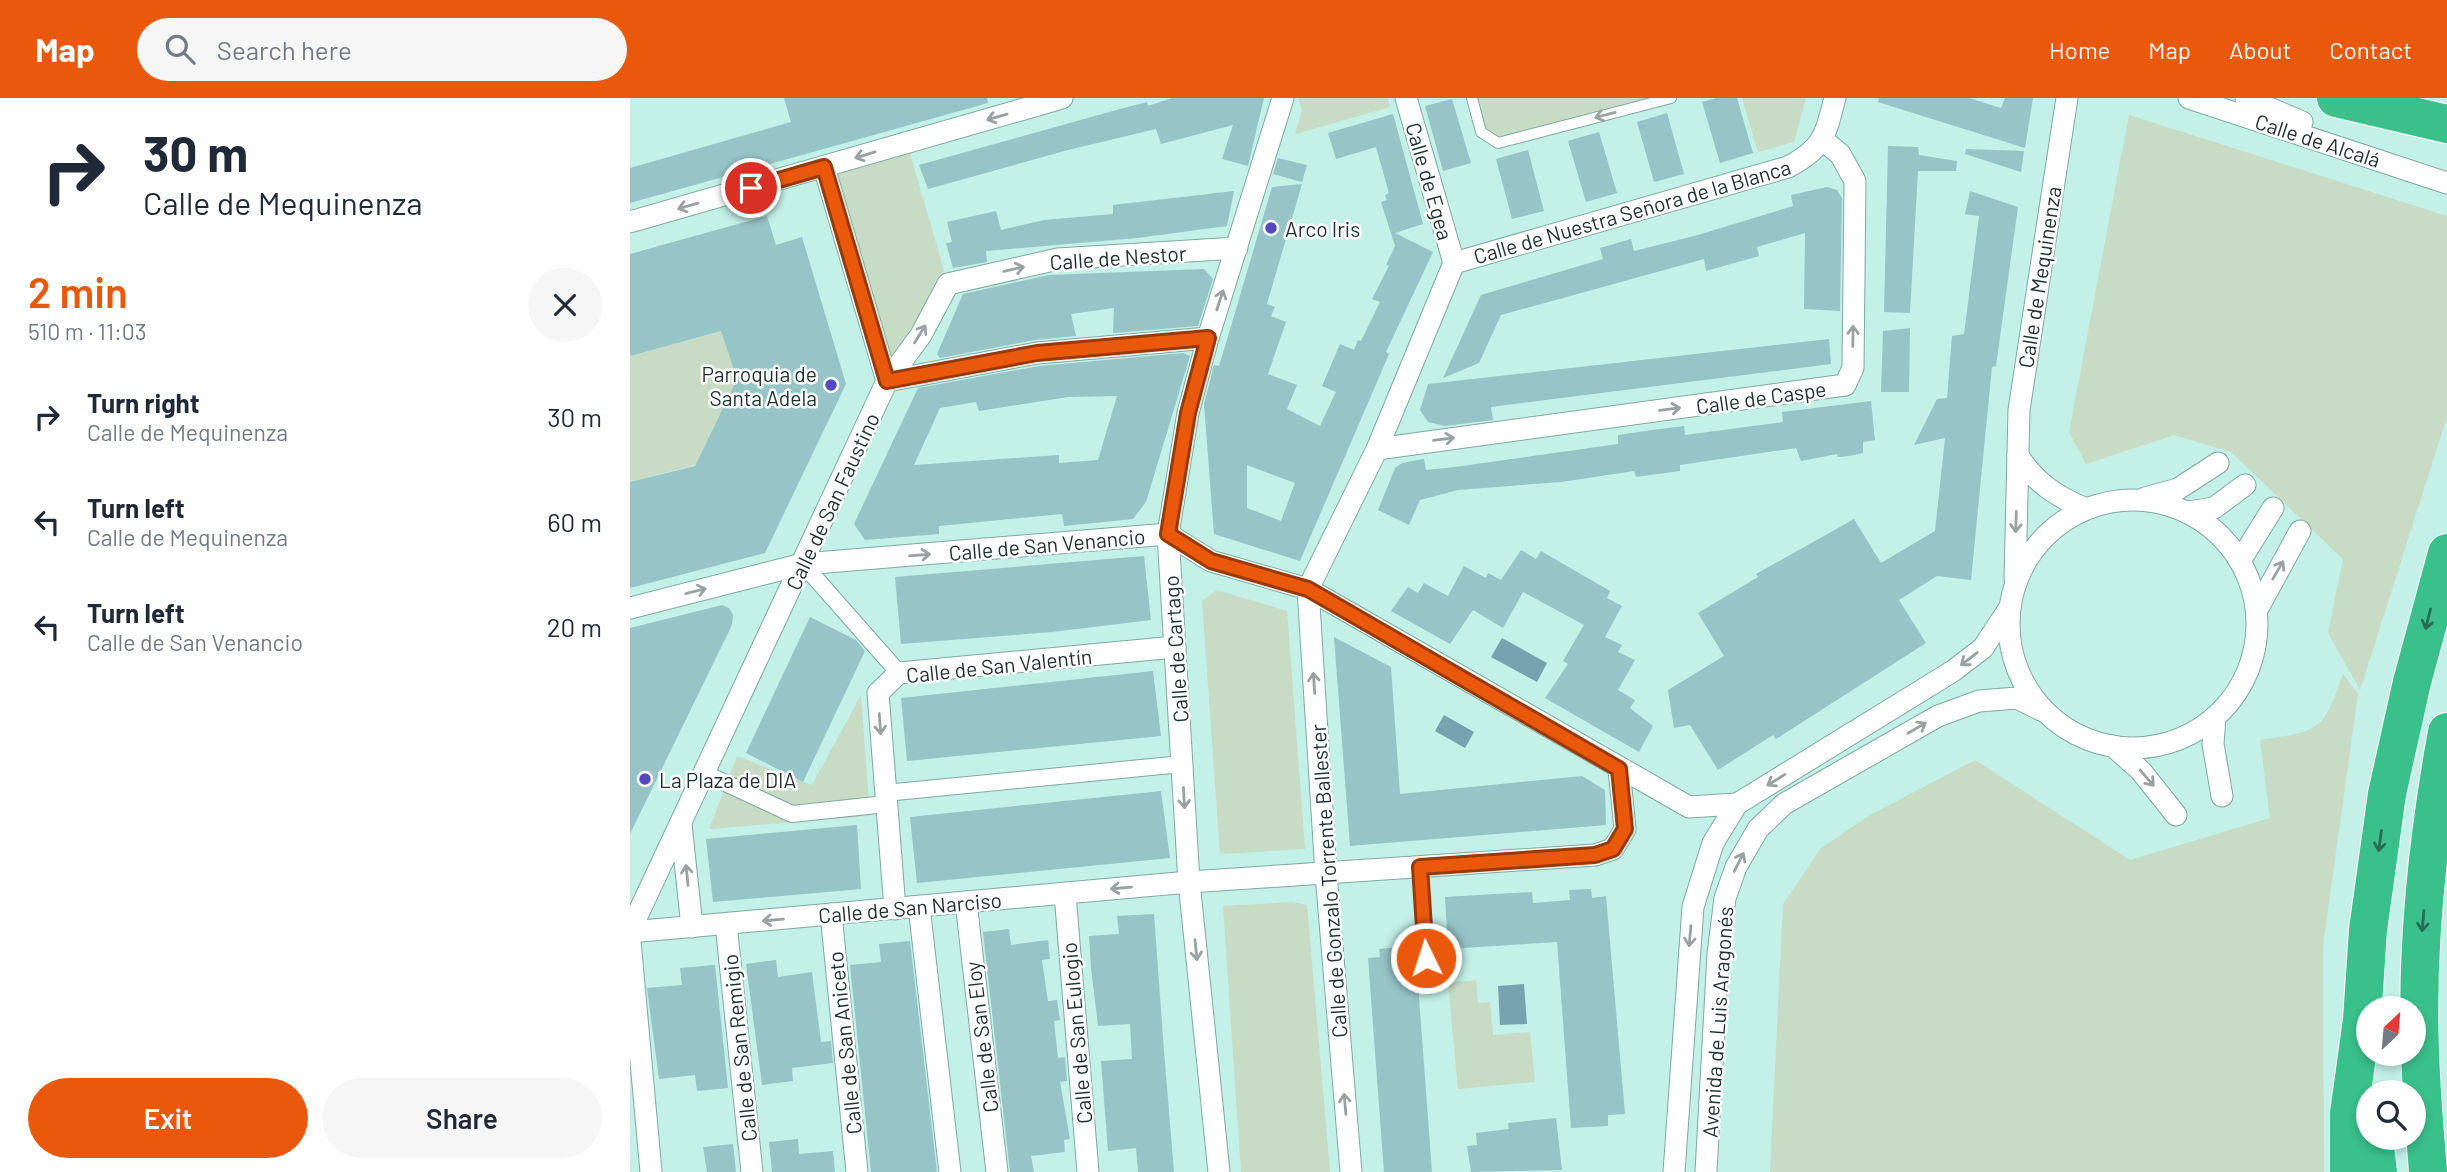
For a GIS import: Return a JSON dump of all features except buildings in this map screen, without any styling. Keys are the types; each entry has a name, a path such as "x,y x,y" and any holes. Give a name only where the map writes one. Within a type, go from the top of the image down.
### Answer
{"highway":[{"path":"2336,98 2447,123"},
{"path":"2383,98 2447,123"},
{"path":"2364,996 2368,930 2386,794 2412,682 2447,553"},
{"path":"2428,1172 2420,1049 2421,950 2436,791 2447,732"},
{"path":"2349,1172 2349,1113 2356,1063"},
{"path":"2375,1150 2378,1172"}],"street":[{"path":"630,222 1062,98"},
{"name":"Calle de Cartago","path":"1219,1172 1189,882 1168,534 1188,413 1208,338 1283,98"},
{"name":"Calle de Egea","path":"1406,98 1454,263"},
{"path":"1824,141 1835,98"},
{"name":"Calle de Mequinenza","path":"2013,597 2019,410 2067,98"},
{"name":"Calle de Alcalá","path":"2189,98 2447,181"},
{"name":"Calle de Alcalá","path":"2246,98 2447,181"},
{"name":"Calle de Nuestra Señora de la Blanca","path":"1308,589 1377,449 1454,263 1788,167 1810,156 1824,141"},
{"name":"Calle de Caspe","path":"1377,449 1846,385 1853,368 1855,181 1840,154 1824,141"},
{"path":"824,167 887,381 1037,353 1208,338"},
{"name":"Calle de Nestor","path":"887,381 921,335 948,284 1058,259 1237,248"},
{"name":"Calle de San Faustino","path":"630,931 887,381"},
{"path":"2018,456 2033,478 2053,495 2086,509"},
{"path":"1737,804 1953,671 1983,648 2013,597 2026,562 2042,540 2062,522 2086,509 2178,489 2218,463"},
{"path":"2188,512 2214,508 2245,485"},
{"path":"2013,597 2011,645 2016,664 2029,690 2047,712 2077,734 2113,746 2150,747 2185,737 2215,717 2235,695 2249,669 2257,640 2257,610 2251,584 2240,561 2208,525 2188,512 2163,503 2137,500"},
{"path":"2240,561 2273,508"},
{"path":"2257,610 2301,531"},
{"name":"Calle de San Venancio","path":"630,608 803,564 1168,534 1211,561 1308,589 1689,807 1737,804"},
{"path":"803,564 899,673"},
{"name":"Calle de Gonzalo Torrente Ballester","path":"1308,589 1326,874 1351,1172"},
{"name":"Calle de San Valentín","path":"895,909 877,692 899,673 1175,646"},
{"name":"Avenida de Luis Aragonés","path":"1706,1172 1718,954 1725,898 1736,867 1758,829 1784,804 1938,716 1979,701 2017,698 2047,712"},
{"path":"2215,717 2213,744 2222,796"},
{"path":"2113,746 2141,771 2176,815"},
{"path":"704,773 792,814 886,798 1182,764"},
{"path":"1189,882 1595,855 1613,849 1625,829 1619,769"},
{"name":"Avenida de Luis Aragonés","path":"1674,1172 1693,907 1713,843 1737,804"},
{"path":"681,822 692,927"},
{"name":"Calle de San Narciso","path":"630,931 1189,882"},
{"name":"Calle de San Eulogio","path":"1065,894 1088,1172"},
{"name":"Calle de San Eloy","path":"966,902 997,1172"},
{"path":"919,906 950,1172"},
{"name":"Calle de San Aniceto","path":"831,914 857,1172"},
{"name":"Calle de San Remigio","path":"726,924 752,1172"},
{"path":"630,941 651,1172"}],"lane":[{"path":"1472,98 1480,132 1498,143 1671,98"},
{"path":"1420,867 1426,958"}],"green space":[{"path":"1298,98 1388,98 1390,107 1295,134 1302,110"},
{"path":"1476,98 1656,98 1499,138 1484,127"},
{"path":"1742,98 1806,98 1794,142 1758,152"},
{"path":"2129,115 2447,216 2447,417 2360,690 2328,633 2343,559 2231,452 2174,435 2086,464 2069,432"},
{"path":"907,143 948,284 887,381 824,167"},
{"path":"721,331 737,379 695,465 630,482 630,356"},
{"path":"1217,590 1287,611 1305,849 1220,854 1202,601"},
{"path":"2343,674 2358,694 2323,945 2324,1172 1770,1172 1783,904 1820,849 1870,815 1975,760 2130,860 2270,818 2260,740 2295,734 2316,725 2330,708"},
{"path":"861,695 870,816 709,829 737,756 812,785"},
{"path":"1292,902 1307,905 1330,1172 1241,1172 1223,906"},
{"path":"1476,980 1478,1003 1490,1002 1493,1035 1530,1032 1535,1082 1458,1089 1448,983"}],"water":[{"path":"1502,638 1547,663 1537,682 1491,657"},
{"path":"1444,715 1474,732 1465,748 1435,731"},
{"path":"1524,984 1527,1024 1500,1025 1498,986"}],"place":[{"name":"Arco Iris","path":"1271,228"},
{"name":"Parroquia de Santa Adela","path":"831,385"},
{"name":"La Plaza de DIA","path":"645,779"}],"route":[{"path":"751,188 824,167 887,381 1037,353 1208,338 1188,413 1168,534 1211,561 1308,589 1619,769 1624,794 1625,829 1613,849 1595,855 1420,867 1426,958"}]}
